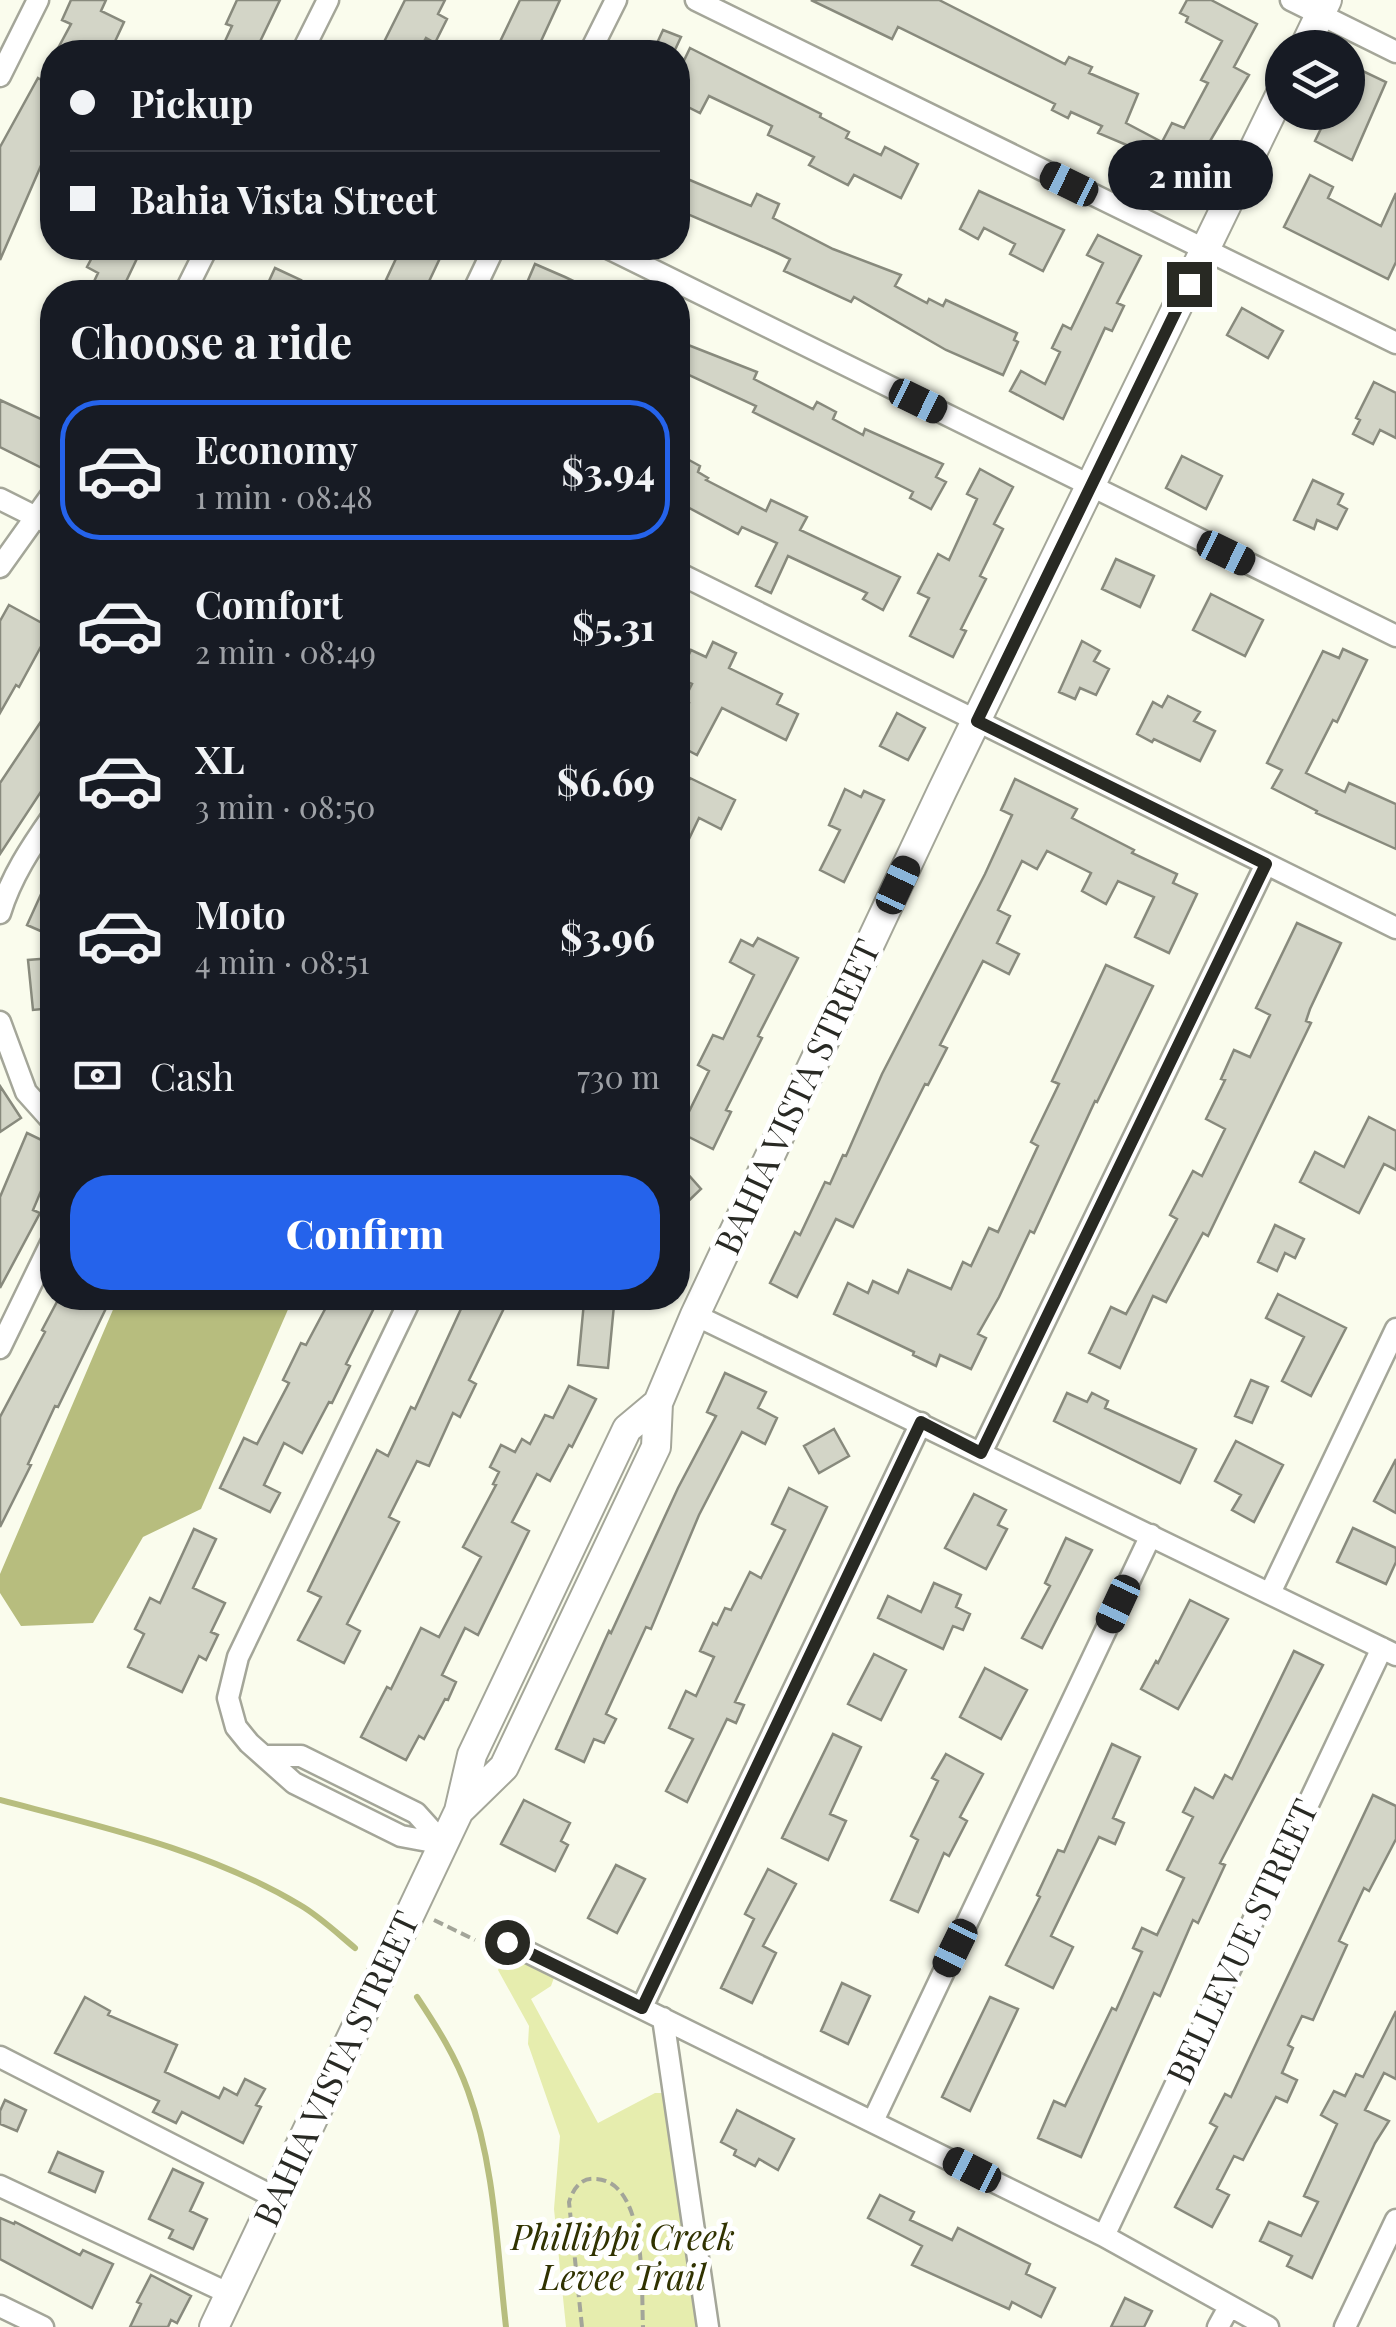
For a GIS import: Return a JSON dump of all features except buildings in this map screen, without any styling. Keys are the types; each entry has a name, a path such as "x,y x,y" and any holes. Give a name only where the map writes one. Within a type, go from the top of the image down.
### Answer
{"street":[{"path":"0,76 38,0"},
{"path":"308,40 328,0"},
{"path":"596,40 616,0"},
{"path":"696,0 1396,344"},
{"path":"1291,0 1323,7 1396,52"},
{"path":"1312,30 1323,7"},
{"name":"BAHIA VISTA STREET","path":"214,2327 444,1844 459,1811 472,1754 627,1429 658,1403 695,1314 1265,126"},
{"path":"632,260 673,280"},
{"path":"690,288 1396,636"},
{"path":"0,499 40,519"},
{"path":"0,567 40,525"},
{"path":"690,579 1396,928"},
{"path":"0,913 6,892 40,834"},
{"path":"981,1453 1266,864"},
{"path":"0,1022 26,1092 40,1108"},
{"path":"0,1348 40,1266"},
{"path":"405,1310 246,1639 228,1698 236,1727 294,1783 401,1836 444,1844"},
{"path":"695,1314 1389,1652"},
{"path":"1270,1593 1396,1329"},
{"path":"642,2008 921,1422"},
{"path":"873,2121 1151,1535"},
{"name":"BELLEVUE STREET","path":"1104,2236 1389,1652"},
{"path":"501,1939 1104,2236 1268,2327"},
{"path":"663,2018 708,2327"},
{"path":"0,2057 276,2198"},
{"path":"0,2186 230,2294"},
{"path":"1346,2327 1396,2220"},
{"path":"0,2306 43,2327"},
{"path":"1218,2327 1228,2306"}],"path":[{"path":"410,1914 499,1952 501,1939"},
{"path":"582,2327 569,2202 574,2189 586,2180 598,2178 621,2192 632,2212 639,2238 642,2327"}],"green space":[{"name":"Phillippi Creek Levee Trail","path":"507,1952 555,1975 551,1986 531,1999 598,2123 655,2093 665,2093 698,2327 566,2327 554,2209 560,2136 528,2044 529,2026 498,1970"}],"shaded area":[{"path":"113,1310 288,1310 201,1509 143,1537 93,1623 21,1626 0,1593 0,1574"}],"waterway":[{"path":"0,1800 154,1842 229,1869 307,1909 355,1948"},
{"path":"417,1997 458,2066 477,2119 494,2208 506,2327"}],"route":[{"path":"507,1942 642,2008 921,1422 981,1453 1266,864 977,721 1189,284"}]}
